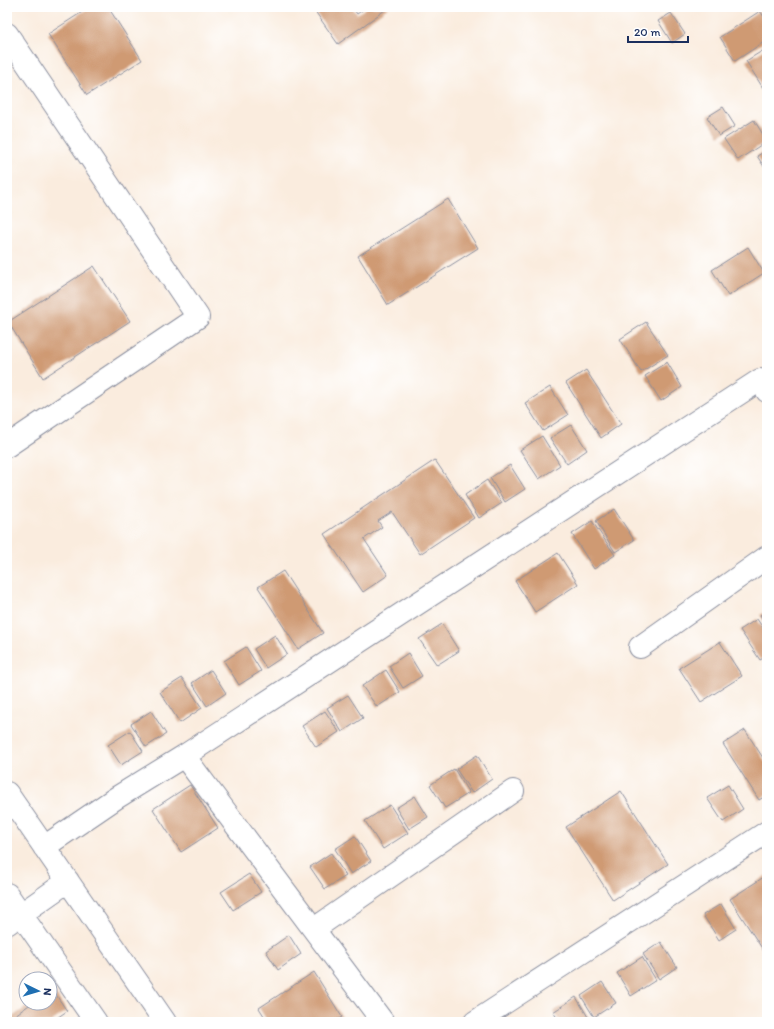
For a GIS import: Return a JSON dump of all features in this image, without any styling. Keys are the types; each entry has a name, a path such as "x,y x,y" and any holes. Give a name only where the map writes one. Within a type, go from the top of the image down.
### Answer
{"street":[{"path":"7,34 198,317 7,446"},
{"path":"44,847 116,798 184,756 760,380 767,391"},
{"path":"640,647 767,558"},
{"path":"184,756 382,1022"},
{"path":"314,929 513,791"},
{"path":"7,793 165,1022"},
{"path":"475,1022 767,832"},
{"path":"14,919 68,881"},
{"path":"7,894 14,919 96,1022"}],"building":[{"path":"90,7 108,7 142,60 87,95 48,34"},
{"path":"312,7 352,7 357,14 367,7 389,7 338,44"},
{"path":"760,11 767,21 767,40 735,61 720,37"},
{"path":"671,13 685,34 672,43 658,21"},
{"path":"767,48 767,85 763,88 746,61"},
{"path":"723,107 735,126 719,136 707,117"},
{"path":"754,120 767,141 738,160 724,139"},
{"path":"767,150 767,171 757,156"},
{"path":"448,199 478,248 388,305 358,256"},
{"path":"748,247 764,273 728,296 712,270"},
{"path":"94,266 130,321 43,378 8,322"},
{"path":"646,322 668,355 641,372 620,339"},
{"path":"667,362 682,387 661,401 645,376"},
{"path":"586,370 621,424 601,438 566,383"},
{"path":"550,387 568,415 543,431 525,403"},
{"path":"571,425 587,450 567,464 550,438"},
{"path":"542,436 560,465 539,479 520,450"},
{"path":"435,460 474,518 420,554 392,512 378,521 382,527 364,539 388,575 363,592 324,534"},
{"path":"510,465 525,489 505,502 490,478"},
{"path":"487,480 502,503 479,518 465,495"},
{"path":"614,509 634,540 615,552 596,521"},
{"path":"592,521 615,555 594,569 572,534"},
{"path":"558,553 578,584 535,612 515,581"},
{"path":"283,571 323,633 298,649 258,587"},
{"path":"767,611 767,625 760,615"},
{"path":"757,619 767,634 767,656 760,660 740,630"},
{"path":"442,624 459,651 437,665 419,639"},
{"path":"275,635 287,654 266,668 254,649"},
{"path":"720,642 742,676 701,702 679,668"},
{"path":"246,647 261,671 239,685 224,661"},
{"path":"408,653 422,676 403,688 389,666"},
{"path":"211,670 226,693 207,706 192,683"},
{"path":"386,670 400,692 377,707 362,686"},
{"path":"182,678 202,708 180,723 160,692"},
{"path":"348,695 363,718 342,732 327,708"},
{"path":"151,711 166,734 146,747 131,724"},
{"path":"325,711 339,732 316,747 302,726"},
{"path":"745,730 767,764 767,795 759,800 723,744"},
{"path":"130,731 143,751 121,765 108,745"},
{"path":"477,755 492,779 472,793 456,769"},
{"path":"454,769 469,793 445,808 430,785"},
{"path":"190,785 218,828 181,852 153,809"},
{"path":"728,785 743,809 723,822 707,798"},
{"path":"621,791 668,864 613,900 566,827"},
{"path":"415,796 428,817 409,829 396,808"},
{"path":"390,805 408,833 383,849 365,821"},
{"path":"355,836 371,861 351,874 335,849"},
{"path":"331,853 346,876 325,889 310,867"},
{"path":"249,874 261,892 233,910 221,892"},
{"path":"767,875 767,956 730,899"},
{"path":"721,904 736,929 719,940 703,915"},
{"path":"289,935 301,954 278,970 266,951"},
{"path":"661,942 677,967 659,979 643,954"},
{"path":"642,957 656,980 631,996 617,973"},
{"path":"314,972 342,1017 334,1022 268,1022 259,1008"},
{"path":"602,982 616,1003 594,1017 581,996"},
{"path":"576,997 591,1022 560,1022 553,1012"},
{"path":"58,998 67,1011 51,1022 10,1022 8,1020 21,1011 58,1011"}]}
